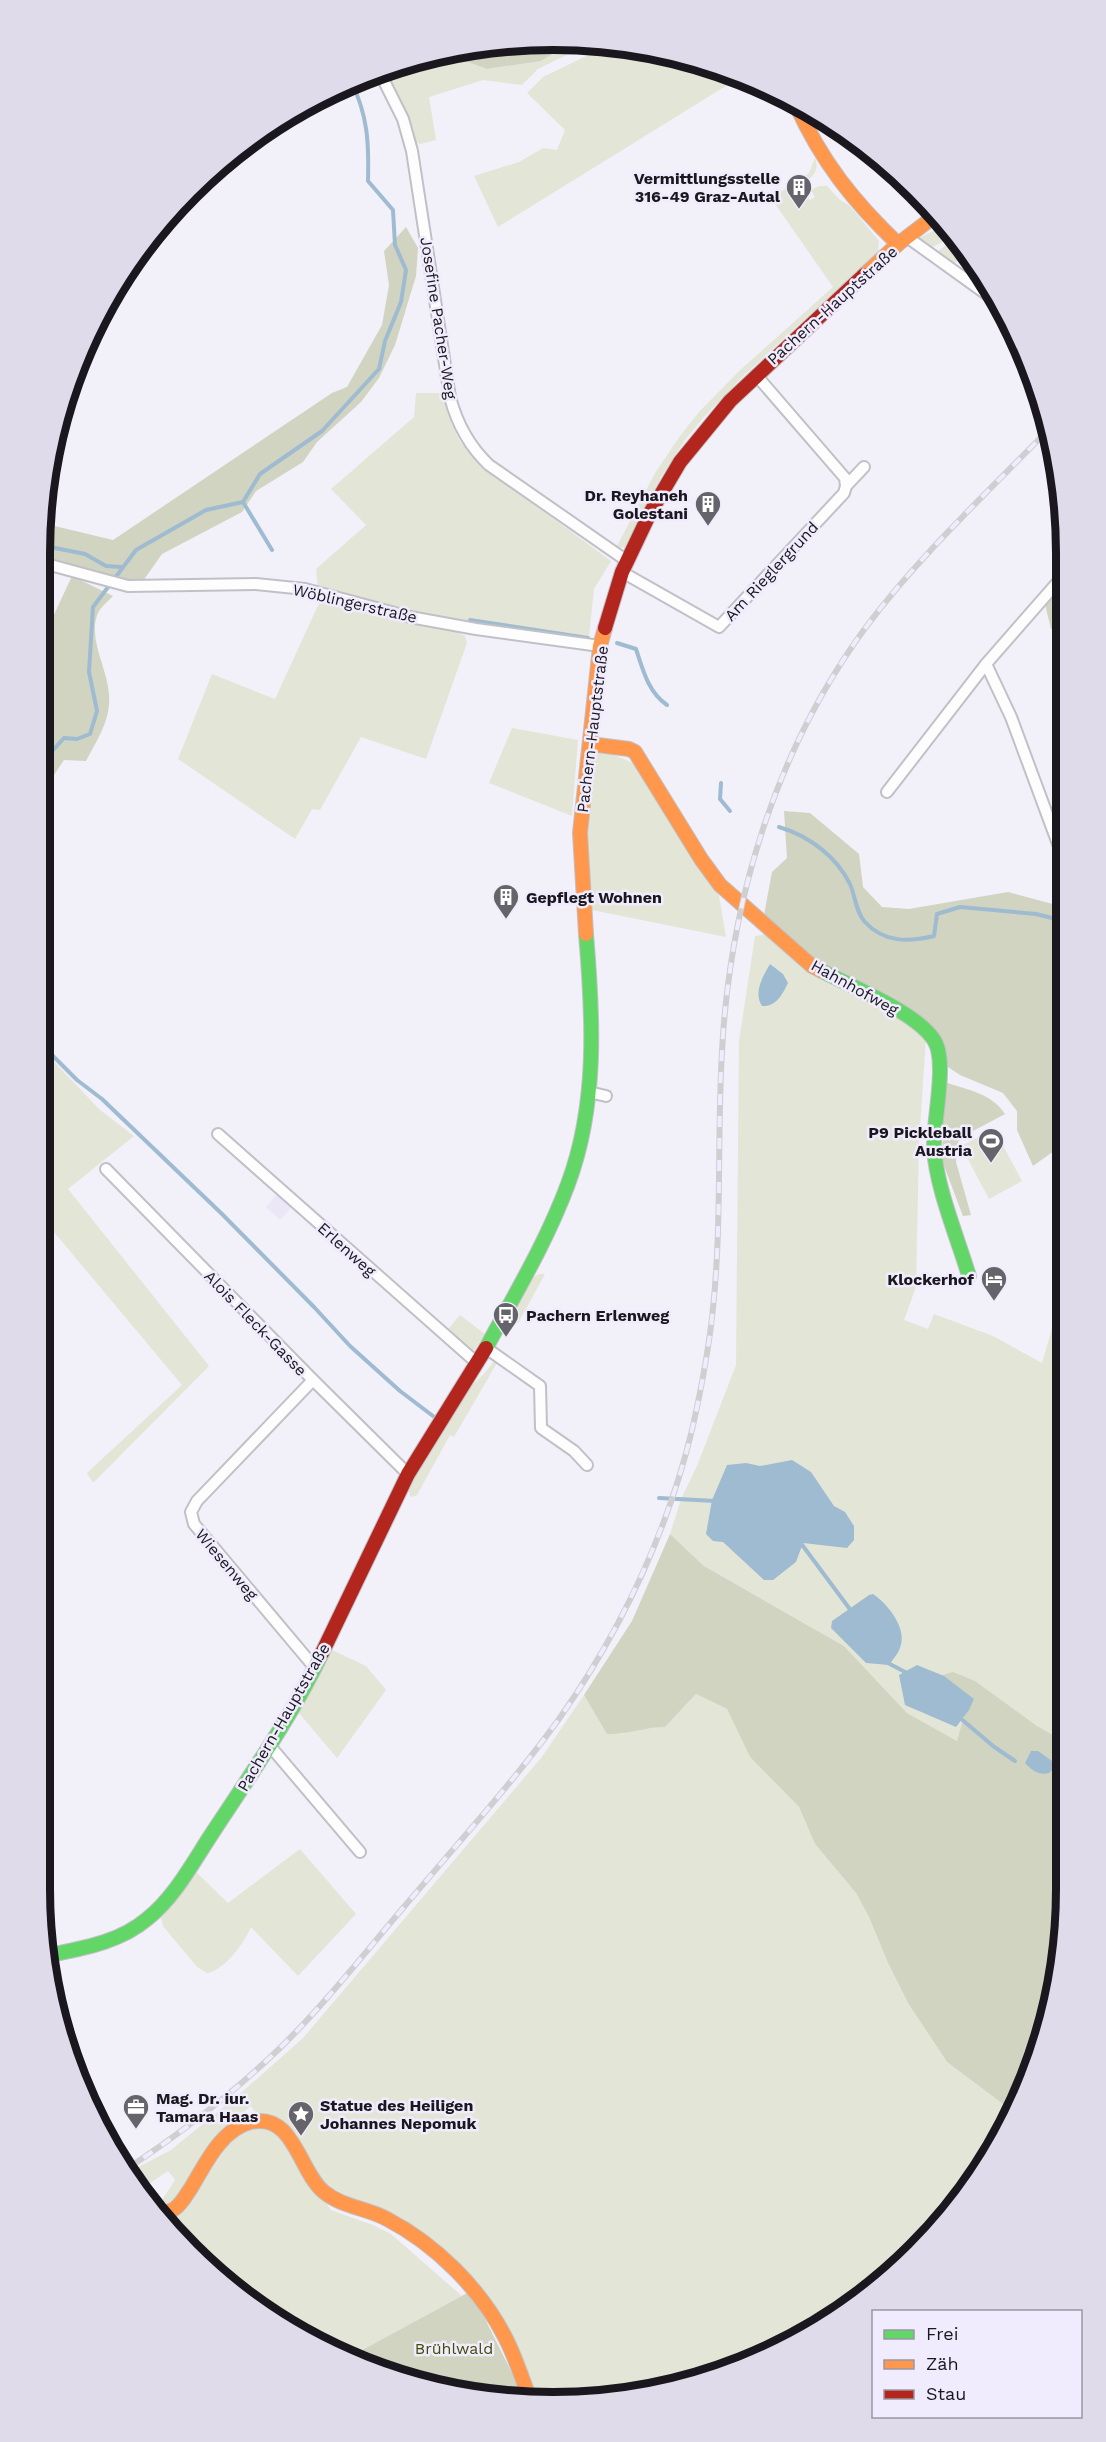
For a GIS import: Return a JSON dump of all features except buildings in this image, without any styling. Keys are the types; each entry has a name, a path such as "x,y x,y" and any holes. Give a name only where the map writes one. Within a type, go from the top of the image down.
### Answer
{"main road":[{"path":"800,114 814,144 839,184 855,202 902,241"},
{"name":"Pachern-Hauptstraße","path":"54,1954 99,1945 148,1919 171,1894 270,1746 315,1668 408,1474 486,1348 534,1260 569,1182 581,1142 589,1092 591,1060 590,979 580,833 600,646 624,566 650,513 680,462 708,425 756,375 902,241 930,219"},
{"name":"Hahnhofweg","path":"590,744 629,749 635,752 712,875 812,966 910,1017 935,1041 941,1077 934,1116 934,1150 942,1188 969,1276"},
{"path":"166,2211 174,2209 181,2202 218,2146 236,2126 252,2121 266,2122 284,2130 292,2140 311,2182 330,2198 384,2217 407,2230 468,2282 502,2330 527,2391"}],"street":[{"name":"Josefine Pacher-Weg","path":"383,79 403,118 412,151 450,397 460,427 489,465 624,566"},
{"path":"902,241 985,294"},
{"path":"756,375 845,478 846,486"},
{"name":"Am Rieglergrund","path":"624,566 719,627 844,493 846,486 864,467"},
{"name":"Wöblingerstraße","path":"50,565 119,584 146,587 256,584 288,586 410,617 476,629 600,646"},
{"path":"887,792 986,664 1056,584"},
{"path":"986,664 1011,717 1056,838"},
{"path":"589,1092 606,1096"},
{"name":"Erlenweg","path":"218,1134 477,1363"},
{"name":"Alois Fleck-Gasse","path":"106,1170 312,1380 408,1474"},
{"path":"486,1348 540,1386 541,1428 574,1451 587,1465"},
{"name":"Wiesenweg","path":"312,1380 197,1501 191,1512 194,1524 315,1668"},
{"path":"270,1746 360,1852"}],"shaded area":[{"path":"559,50 575,51 538,69 522,85 483,80 429,97 436,140 420,144 414,141 401,103 388,77 459,58 488,69 541,61"},
{"path":"595,52 651,59 732,82 498,227 474,176 519,162 543,148 557,150 565,130 527,93 543,77"},
{"path":"815,158 817,164 813,175 788,193 793,201 805,193 810,200 815,197 811,190 819,186 827,186 840,200 850,206 879,241 878,252 743,376 704,417 685,440 661,477 625,547 616,548 655,473 699,412 738,372 833,287 771,198 809,173"},
{"path":"938,229 944,241 929,249 920,243 919,238"},
{"path":"947,244 951,249 953,248 961,259 951,265 938,256 937,252"},
{"path":"416,393 444,393 451,422 459,440 482,466 611,561 594,589 589,636 476,624 395,610 318,588 316,569 366,525 331,489 414,417"},
{"path":"321,599 375,616 456,632 465,636 467,643 426,759 361,737 320,810 312,809 295,839 178,759 212,674 275,699"},
{"path":"512,728 578,740 572,816 489,783"},
{"path":"605,751 633,763 718,890 726,937 592,910 587,834 594,753"},
{"path":"769,934 887,1007 926,1037 919,1143 916,1287 904,1320 928,1329 934,1314 993,1336 1042,1363 1056,1314 1056,1792 1025,1779 907,1713 844,1646 704,1566 670,1534 681,1499 697,1466 736,1365 739,1041 755,936"},
{"path":"50,1058 100,1110 134,1136 68,1189 209,1366 93,1483 87,1473 182,1385 50,1227"},
{"name":"P9 Pickleball Austria","path":"994,1129 1022,1181 989,1199 961,1146"},
{"path":"277,1194 291,1208 280,1220 266,1207"},
{"path":"545,1274 518,1323 515,1323 512,1314 533,1277"},
{"path":"460,1315 485,1334 472,1353 445,1333"},
{"path":"495,1360 498,1361 454,1437 450,1435 417,1495 410,1496 409,1491 423,1461 462,1395"},
{"path":"332,1650 366,1666 386,1690 337,1758 299,1713"},
{"path":"696,1694 727,1709 750,1757 799,1807 815,1844 856,1893 908,2003 947,2062 1007,2107 972,2169 952,2196 932,2221 885,2268 833,2308 805,2325 776,2341 715,2366 651,2383 619,2388 533,2391 464,2272 327,2186 314,2172 296,2133 284,2125 257,2115 251,2106 221,2131 174,2202 165,2203 162,2200 175,2180 168,2171 146,2185 134,2169 171,2150 303,2038 541,1758 584,1695 608,1734 622,1734 644,1727 665,1727"},
{"path":"300,1849 356,1914 298,1976 251,1927 244,1941 227,1961 214,1971 207,1973 197,1967 163,1926 161,1918 196,1872 228,1903"},
{"path":"258,2128 275,2132 286,2143 331,2210 391,2234 462,2296 357,2353 301,2325 246,2288 221,2268 171,2217 194,2196 230,2141 242,2133"}],"green space":[{"path":"559,50 541,61 487,69 458,58 520,51"},
{"path":"406,227 418,248 416,276 395,345 379,378 361,402 317,442 303,462 256,491 242,512 162,554 143,581 126,582 50,560 51,525 113,540 332,393 347,387 382,325 389,285 384,251"},
{"path":"72,576 113,596 99,611 95,623 96,643 108,685 108,713 86,761 64,760 50,781 50,676 52,619"},
{"path":"1056,587 1056,626 1051,629 1044,600"},
{"path":"784,811 810,813 859,854 863,887 882,907 909,909 1008,892 1056,905 1056,1149 1033,1166 1017,1130 1017,1111 1003,1093 960,1075 945,1065 935,1035 816,963 764,915 772,872 787,858"},
{"path":"947,1083 987,1097 1005,1114 958,1142 956,1162 971,1215 963,1216 943,1163 942,1122"},
{"path":"670,1534 704,1566 844,1646 907,1713 957,1741 968,1703 936,1677 953,1672 975,1681 1037,1726 1056,1737 1056,1889 1052,1955 1047,1987 1030,2051 1007,2107 947,2062 908,2003 856,1893 815,1844 799,1807 750,1757 727,1709 696,1694 665,1727 607,1734 584,1695 632,1621"},
{"name":"Brühlwald","path":"471,2291 521,2391 455,2383 391,2366 357,2353"}],"water":[{"path":"770,964 783,974 788,983 775,1002 762,1006 758,995 762,979"},
{"path":"792,1460 811,1472 834,1506 845,1512 854,1526 854,1540 847,1548 803,1543 796,1562 773,1580 764,1580 723,1542 713,1541 706,1534 712,1500 727,1465 746,1463 760,1466"},
{"path":"873,1594 890,1610 901,1633 900,1648 889,1665 866,1663 831,1628 832,1621"},
{"path":"917,1665 944,1676 974,1699 956,1727 905,1705 899,1675"},
{"path":"1031,1751 1038,1751 1052,1761 1054,1768 1046,1774 1030,1768 1025,1763"}],"waterway":[{"path":"485,54 492,54"},
{"path":"50,753 64,738 77,739 90,734 97,711 89,672 93,607 136,550 206,510 243,502 260,474 322,431 379,369 385,341 401,302 406,270 395,245 393,210 368,181 366,130 355,90"},
{"path":"243,502 272,550"},
{"path":"50,547 85,554 106,566 121,567"},
{"path":"470,620 588,638"},
{"path":"617,643 636,649 651,687 660,700 667,705"},
{"path":"721,783 720,799 730,811"},
{"path":"779,827 801,836 829,856 850,884 862,918 872,929 889,937 906,940 934,936 937,914 960,907 1036,914 1056,919"},
{"path":"50,1053 77,1080 102,1099 222,1214 350,1346 400,1391 433,1416"},
{"path":"659,1498 715,1501"},
{"path":"800,1542 852,1612"},
{"path":"888,1663 907,1673"},
{"path":"959,1717 1015,1761"}],"railway":[{"path":"132,2165 224,2098 279,2049 315,2012 525,1764 581,1686 621,1616 655,1544 682,1468 704,1369 716,1276 722,1051 727,994 735,938 747,883 763,828 783,775 807,723 834,674 866,627 931,550 1042,436"}],"traffic: fast":[{"path":"486,1348 530,1267 560,1205 578,1154 589,1091 591,1060 586,934"},
{"path":"822,971 899,1010 934,1040 940,1062 934,1136 936,1163 943,1196 969,1276"},
{"path":"54,1954 113,1939 147,1919 166,1900 183,1878 270,1744 298,1699 322,1653"}],"traffic: slow":[{"path":"801,115 840,180 898,244"},
{"path":"864,275 898,244 930,219"},
{"path":"586,934 580,833 600,646 605,628"},
{"path":"590,744 629,749 635,752 701,859 720,885 812,966 822,971"},
{"path":"167,2212 179,2205 215,2149 231,2132 251,2122 265,2121 277,2126 286,2134 315,2183 324,2192 339,2201 379,2215 405,2229 455,2269 483,2301 495,2319 515,2359 527,2391"}],"traffic: jam":[{"path":"605,628 622,572 650,513 680,462 730,401 864,275"},
{"path":"322,1653 408,1474 486,1348"}],"place":[{"name":"Vermittlungsstelle 316-49 Graz-Autal","path":"799,210"},
{"name":"Dr. Reyhaneh Golestani","path":"708,527"},
{"name":"Gepflegt Wohnen","path":"506,920"},
{"name":"P9 Pickleball Austria","path":"991,1164"},
{"name":"Klockerhof","path":"994,1302"},
{"name":"Pachern Erlenweg","path":"506,1338"},
{"name":"Mag. Dr. iur. Tamara Haas","path":"136,2130"},
{"name":"Statue des Heiligen Johannes Nepomuk","path":"301,2137"}]}
